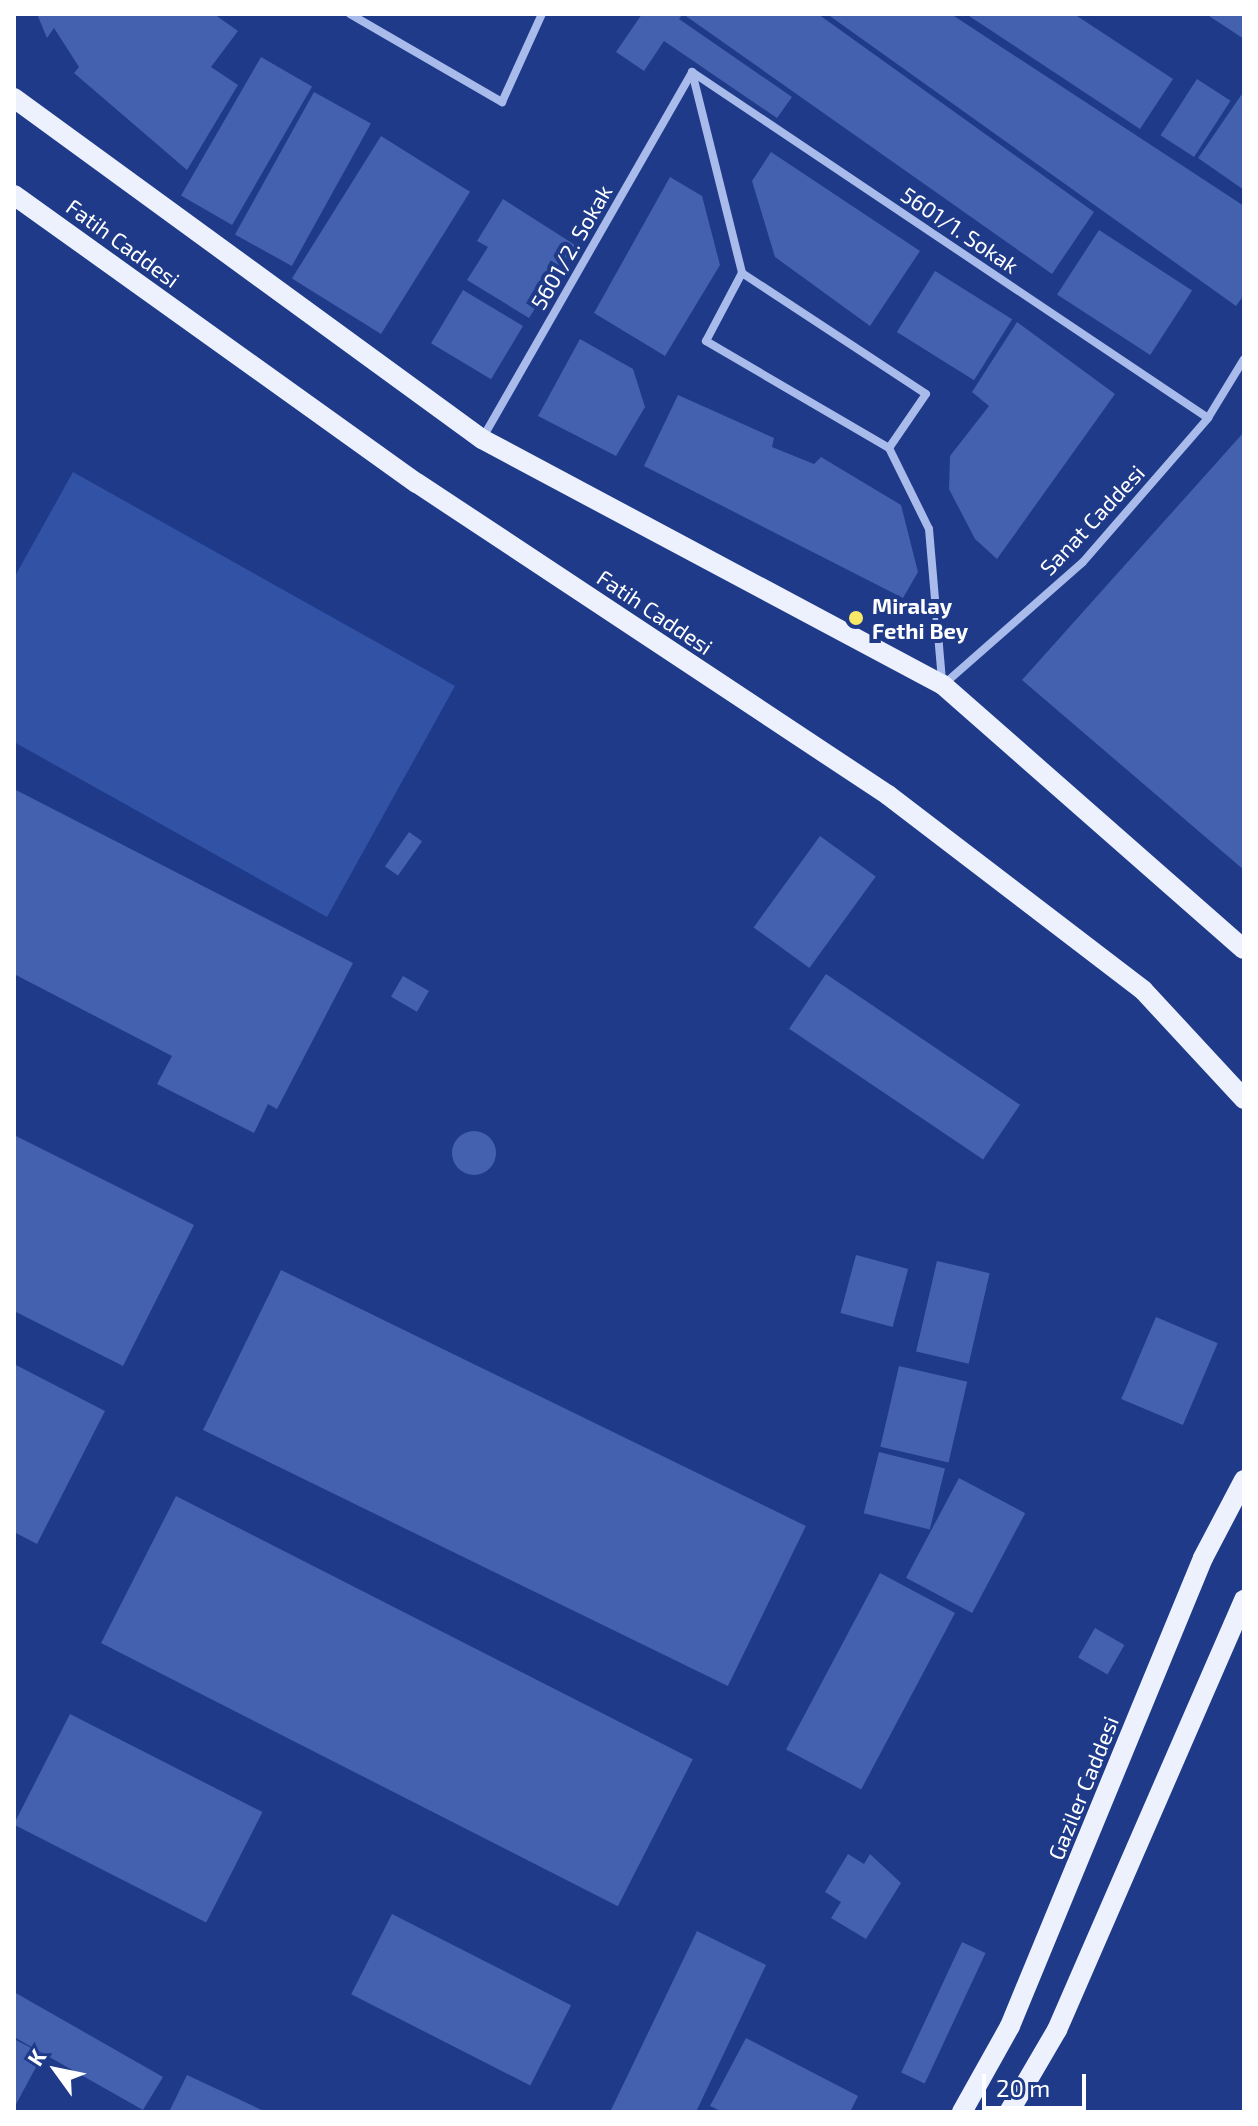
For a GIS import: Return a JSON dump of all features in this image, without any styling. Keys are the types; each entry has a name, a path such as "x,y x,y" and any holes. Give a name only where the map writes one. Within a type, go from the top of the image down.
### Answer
{"main road":[{"path":"14,98 482,439 943,685 1244,949"},
{"name":"Fatih Caddesi","path":"14,195 417,483 888,795 1143,990 1243,1098"},
{"name":"Gaziler Caddesi","path":"962,2112 1010,2026 1203,1558 1244,1480"},
{"path":"1009,2112 1057,2030 1244,1600"}],"street":[{"path":"350,14 502,102 542,14"},
{"path":"692,72 742,273 706,341 889,448 929,529 943,685"},
{"name":"5601/1. Sokak","path":"692,72 1208,418"},
{"name":"5601/2. Sokak","path":"482,439 692,72"},
{"path":"742,273 926,394 889,448"},
{"name":"Sanat Caddesi","path":"943,685 1083,562 1208,418 1244,359"}],"shaded area":[{"path":"73,472 455,686 327,917 14,742 14,578"}],"building":[{"path":"37,14 214,14 238,31 211,67 238,85 187,170 74,73 79,67 54,28 47,38"},
{"path":"642,14 683,14 679,19 792,97 777,118 664,41 644,71 616,52"},
{"path":"683,14 818,14 1094,212 1052,274"},
{"path":"827,14 951,14 1244,206 1244,295 1236,306"},
{"path":"966,14 1074,14 1173,79 1140,129"},
{"path":"1206,14 1244,14 1244,39"},
{"path":"261,57 312,86 232,225 181,196"},
{"path":"1197,79 1231,101 1194,157 1161,135"},
{"path":"1244,91 1244,190 1198,158"},
{"path":"314,92 371,124 292,266 235,235"},
{"path":"381,136 470,192 381,334 292,278"},
{"path":"771,152 920,251 870,326 775,257 752,181"},
{"path":"670,177 702,196 720,265 665,356 594,313"},
{"path":"503,199 575,245 529,318 467,280 488,247 477,241"},
{"path":"1099,230 1192,290 1150,355 1057,295"},
{"path":"935,271 1012,319 974,380 897,332"},
{"path":"463,290 523,326 491,379 431,343"},
{"path":"1017,322 1115,394 997,559 975,539 949,489 950,456 989,406 972,392"},
{"path":"580,339 633,369 645,407 616,456 538,416"},
{"path":"678,395 774,438 772,447 814,464 821,457 901,505 918,572 903,598 644,466"},
{"path":"1244,432 1244,870 1022,680"},
{"path":"14,789 353,963 277,1109 268,1104 254,1133 157,1084 172,1056 14,974"},
{"path":"409,832 422,841 398,876 385,866"},
{"path":"820,836 876,877 809,968 754,927"},
{"path":"826,974 1020,1105 983,1160 789,1029"},
{"path":"403,976 429,991 417,1012 391,997"},
{"path":"474,1131 489,1138 496,1153 489,1168 474,1175 459,1168 452,1153 459,1138"},
{"path":"14,1135 194,1225 123,1366 14,1311"},
{"path":"856,1255 908,1269 893,1327 840,1313"},
{"path":"937,1261 990,1273 969,1364 916,1352"},
{"path":"281,1270 806,1526 728,1686 203,1430"},
{"path":"1156,1317 1218,1343 1183,1425 1121,1399"},
{"path":"14,1364 105,1411 37,1544 14,1532"},
{"path":"899,1366 967,1382 949,1463 880,1447"},
{"path":"879,1452 945,1468 930,1530 864,1513"},
{"path":"959,1478 1025,1513 972,1613 906,1578"},
{"path":"176,1496 693,1759 618,1906 101,1643"},
{"path":"880,1573 955,1613 861,1789 786,1750"},
{"path":"1095,1628 1124,1645 1107,1674 1078,1657"},
{"path":"70,1714 262,1812 206,1923 14,1825"},
{"path":"848,1854 864,1864 870,1854 901,1883 866,1939 831,1918 841,1902 825,1892"},
{"path":"392,1914 571,2005 530,2085 351,1994"},
{"path":"697,1931 766,1965 696,2112 610,2112"},
{"path":"962,1942 986,1953 925,2083 901,2073"},
{"path":"14,1992 163,2077 143,2110 14,2037"},
{"path":"746,2038 858,2096 850,2112 723,2112 710,2106"},
{"path":"14,2039 43,2054 14,2108"},
{"path":"187,2075 266,2112 169,2112"}],"place":[{"name":"Miralay Fethi Bey","path":"856,618"}]}
